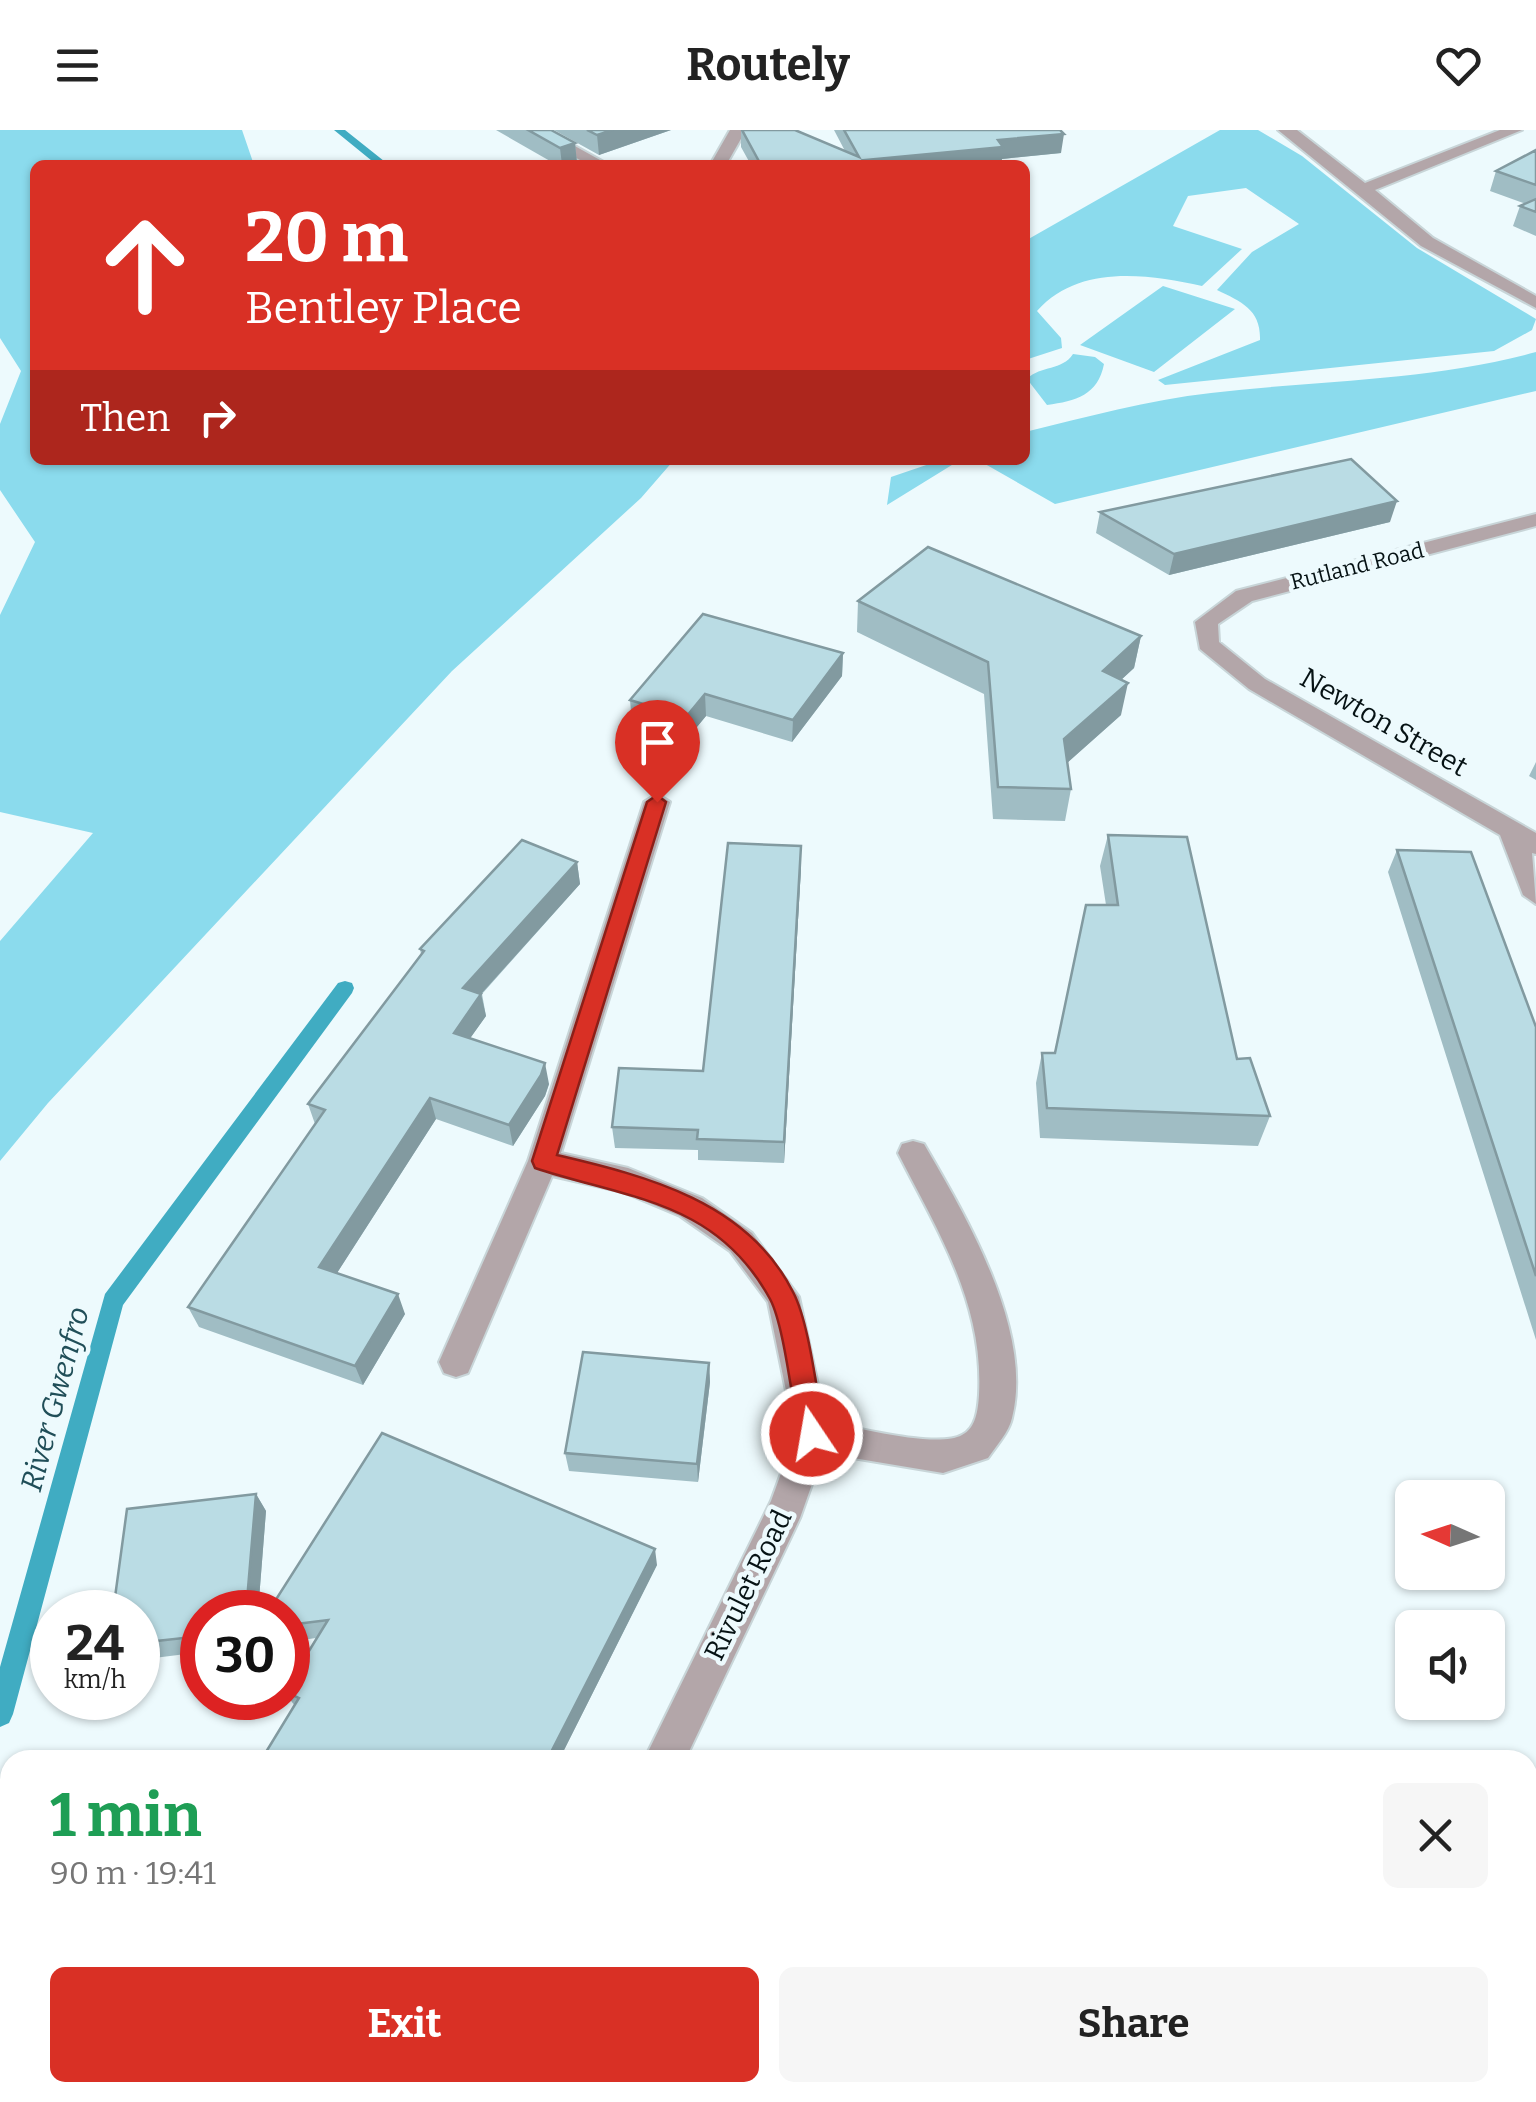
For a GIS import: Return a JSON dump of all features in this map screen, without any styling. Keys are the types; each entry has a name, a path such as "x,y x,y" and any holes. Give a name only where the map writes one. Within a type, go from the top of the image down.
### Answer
{"street":[{"path":"534,130 591,160"},
{"path":"721,160 738,130"},
{"path":"1286,130 1311,146 1427,242 1536,303"},
{"path":"1361,190 1514,130"},
{"name":"Rutland Road","path":"1208,644 1206,622 1244,596 1536,520"},
{"name":"Newton Street","path":"1208,644 1257,684 1536,844"},
{"path":"456,1362 543,1161 657,802"},
{"path":"1510,830 1536,894"},
{"path":"543,1161 628,1181 692,1206 741,1242 783,1297 812,1434 943,1456 976,1447 995,1418 997,1374 984,1292 954,1224 912,1154"},
{"name":"Rivulet Road","path":"669,1750 786,1506 812,1434"}],"shaded area":[{"path":"0,130 242,130 252,160 30,160 30,465 670,465 641,498 452,671 48,1103 0,1161 0,941 93,833 0,812 0,615 35,542 0,490 0,424 21,371 0,338"},
{"path":"1220,130 1258,130 1302,156 1417,248 1536,319 1532,330 1494,351 1165,385 1158,380 1260,340 1253,314 1242,303 1217,290 1252,252 1299,224 1246,188 1188,196 1173,226 1242,249 1202,286 1159,278 1115,276 1073,286 1037,311 1061,338 1062,348 1030,358 1030,238"},
{"path":"1163,286 1235,309 1154,372 1080,345"},
{"path":"1536,352 1536,391 1055,504 987,465 1030,465 1030,431 1164,400 1496,362"},
{"path":"1073,354 1095,357 1104,364 1097,383 1084,395 1047,405 1030,377"},
{"path":"926,465 952,465 887,505 891,477"}],"building":[{"path":"528,130 551,130 575,143 560,148"},
{"path":"587,130 613,130 597,135"},
{"path":"742,130 795,130 859,157 844,130 1060,130 1064,134 998,140 1003,147 865,160 758,160"},
{"path":"1536,150 1536,185 1496,171"},
{"path":"1536,199 1536,212 1520,206"},
{"path":"1351,459 1397,501 1174,554 1100,512"},
{"path":"928,547 1141,636 1103,671 1128,683 1064,739 1071,789 998,787 988,662 858,601"},
{"path":"703,614 843,653 793,720 705,694 686,717 630,700"},
{"path":"1108,835 1187,837 1237,1059 1250,1058 1270,1116 1047,1108 1042,1053 1055,1053 1086,905 1118,905"},
{"path":"522,840 577,862 463,988 481,994 454,1033 545,1063 509,1125 430,1098 319,1267 398,1294 355,1366 188,1307 325,1110 308,1104 424,951 420,949"},
{"path":"728,843 801,846 784,1142 697,1139 698,1130 612,1127 619,1068 703,1071"},
{"path":"1397,850 1471,852 1536,1027 1536,1276"},
{"path":"583,1352 709,1363 697,1464 565,1453"},
{"path":"382,1433 655,1549 552,1750 267,1750 286,1720 310,1720 310,1649 328,1620 310,1622 310,1590 282,1590"},
{"path":"256,1494 248,1590 180,1590 180,1638 160,1641 160,1590 116,1590 127,1509"}],"waterway":[{"name":"River Gwenfro","path":"339,130 378,160"},
{"name":"River Gwenfro","path":"0,1714 113,1301 345,988"}],"route":[{"path":"657,802 543,1161 628,1181 692,1206 741,1242 783,1297 812,1434"}]}
